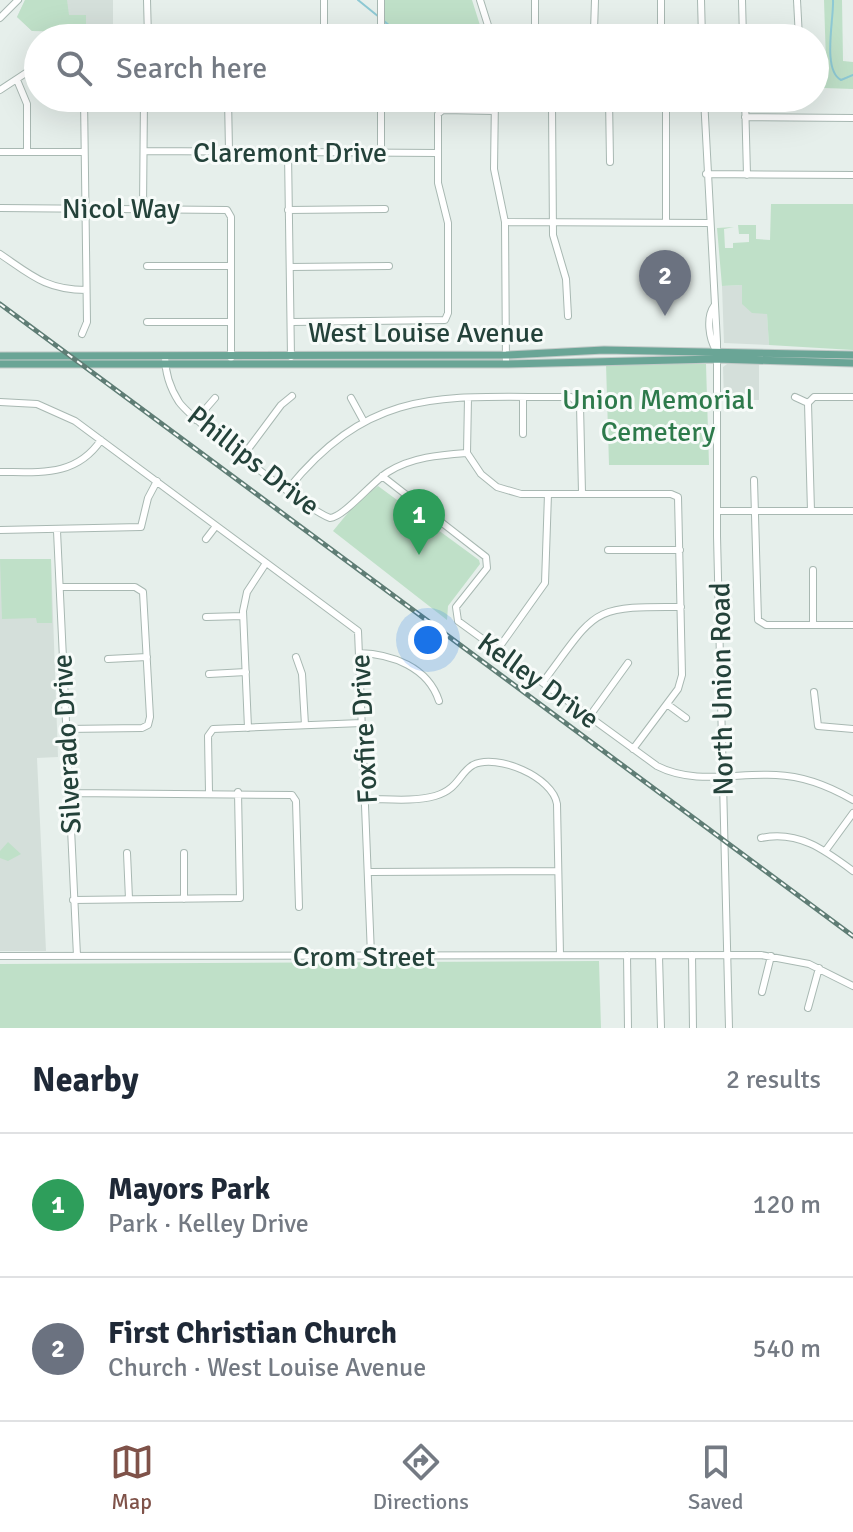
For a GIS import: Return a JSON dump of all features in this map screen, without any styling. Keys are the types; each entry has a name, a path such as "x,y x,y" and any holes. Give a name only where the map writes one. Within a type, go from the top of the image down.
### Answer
{"main road":[{"name":"West Louise Avenue","path":"716,354 853,363"},
{"name":"West Louise Avenue","path":"0,356 506,360 716,354 853,355"},
{"name":"West Louise Avenue","path":"0,364 165,359"}],"street":[{"path":"0,18 18,0"},
{"path":"147,0 148,24"},
{"path":"324,0 324,24"},
{"path":"381,0 381,24"},
{"path":"480,0 488,24"},
{"path":"535,0 535,24"},
{"path":"594,24 595,0"},
{"path":"661,0 661,24"},
{"path":"701,0 702,24"},
{"path":"742,0 743,24"},
{"path":"797,0 798,24"},
{"path":"0,90 24,75"},
{"path":"17,80 24,97"},
{"path":"27,112 27,152"},
{"path":"82,334 87,322 84,112"},
{"path":"143,208 144,112"},
{"path":"228,112 229,151"},
{"path":"381,112 381,153"},
{"path":"292,322 443,321 448,313 448,223 438,183 438,117 442,112"},
{"path":"495,112 494,169 505,222 506,360"},
{"path":"552,112 553,223 556,249 566,279 568,316"},
{"path":"609,112 610,162"},
{"path":"666,112 666,223"},
{"name":"North Union Road","path":"704,112 716,354 729,1028"},
{"path":"745,112 747,175"},
{"path":"745,117 853,118"},
{"name":"Claremont Drive","path":"144,151 437,153"},
{"path":"0,152 83,152"},
{"path":"288,153 292,360"},
{"path":"706,174 853,175"},
{"name":"Nicol Way","path":"0,208 227,210 231,224 231,266"},
{"path":"288,210 385,209"},
{"path":"505,222 709,223"},
{"path":"0,254 46,285 61,290 86,290"},
{"path":"147,266 231,266 231,359"},
{"path":"290,267 389,266"},
{"path":"147,322 231,322"},
{"name":"Phillips Drive","path":"165,359 174,394 196,420 330,518 342,514 382,476"},
{"path":"243,456 281,405 292,396"},
{"path":"523,397 523,434"},
{"path":"288,489 318,453 363,420 429,399 523,397 577,399 582,493"},
{"path":"795,397 808,403"},
{"path":"811,511 808,403 814,397 853,397"},
{"path":"196,420 215,398"},
{"path":"351,398 363,420"},
{"path":"468,398 467,453 481,474 497,487 521,494 665,494 678,497 682,675 667,704 633,749"},
{"name":"Foxfire Drive","path":"0,402 44,406 75,421 354,626 359,634 371,955"},
{"path":"0,472 71,468 88,456 101,440"},
{"path":"382,476 422,458 467,453"},
{"name":"Kelley Drive","path":"382,476 486,557 487,568 455,612 458,621 657,766 679,774 723,777 773,775 804,779 853,800"},
{"path":"754,480 759,622 853,625"},
{"path":"0,530 141,527 148,498 157,481"},
{"path":"498,649 545,583 548,494"},
{"path":"717,511 853,511"},
{"path":"206,539 216,526"},
{"name":"Silverado Drive","path":"57,531 77,956"},
{"path":"608,550 680,550"},
{"path":"248,728 243,616 247,592 266,563"},
{"path":"813,570 813,625"},
{"path":"60,587 135,587 143,592 150,717 148,725 142,728 66,729"},
{"path":"543,682 587,624 602,613 621,607 681,607"},
{"path":"206,617 243,616"},
{"path":"359,653 382,654 400,660 431,683 439,701"},
{"path":"108,659 147,657"},
{"path":"296,657 302,674 305,725"},
{"path":"589,717 628,663"},
{"path":"209,674 246,672"},
{"path":"814,692 818,726 853,729"},
{"path":"667,704 686,718"},
{"path":"209,792 208,736 213,729 362,723"},
{"path":"366,799 430,797 461,780 475,765 508,765 526,771 550,788 557,804 560,955"},
{"path":"73,900 241,896 238,792"},
{"path":"70,793 286,792 296,801 299,907"},
{"path":"826,850 853,813"},
{"path":"761,838 794,837 826,850 853,871"},
{"path":"127,853 129,899"},
{"path":"184,853 184,899"},
{"path":"370,872 557,871"},
{"name":"Crom Street","path":"0,956 728,954 771,956 819,968 853,986"},
{"path":"627,955 628,1028"},
{"path":"692,955 693,1028"},
{"path":"659,956 661,1028"},
{"path":"762,992 771,956"},
{"path":"808,1008 819,968"}],"shaded area":[{"path":"25,0 113,0 113,24 24,24 17,17"},
{"path":"742,285 767,313 769,345 724,343 722,286"},
{"path":"727,364 759,364 759,400 724,400 723,367"},
{"path":"0,559 51,559 58,757 37,758 46,951 0,951"}],"green space":[{"path":"25,0 67,0 69,15 86,15 86,24 24,24 17,17"},
{"path":"385,0 472,0 480,24 385,24"},
{"path":"824,0 842,0 843,61 853,62 853,89 829,88 829,24 825,24"},
{"path":"771,204 853,204 853,350 769,345 767,314 752,313 742,304 742,285 722,286 717,228 734,227 724,229 725,248 733,248 733,243 749,242 749,234 739,234 738,225 756,225 756,239 770,240"},
{"name":"Union Memorial Cemetery","path":"606,364 706,364 709,465 609,465"},
{"path":"378,486 479,560 480,564 448,606 447,620 333,531 356,503"},
{"path":"0,559 51,559 52,623 37,623 36,618 2,619"},
{"path":"8,842 21,854 8,861 0,858 0,851"},
{"path":"599,961 601,1028 0,1028 0,964"}],"waterway":[{"path":"358,0 379,17"},
{"path":"833,0 832,66 841,80 853,75"},
{"path":"384,21 388,24"}],"railway":[{"path":"0,304 853,936"}],"place":[{"name":"First Christian Church","path":"665,316"},
{"name":"Mayors Park","path":"419,555"}]}
